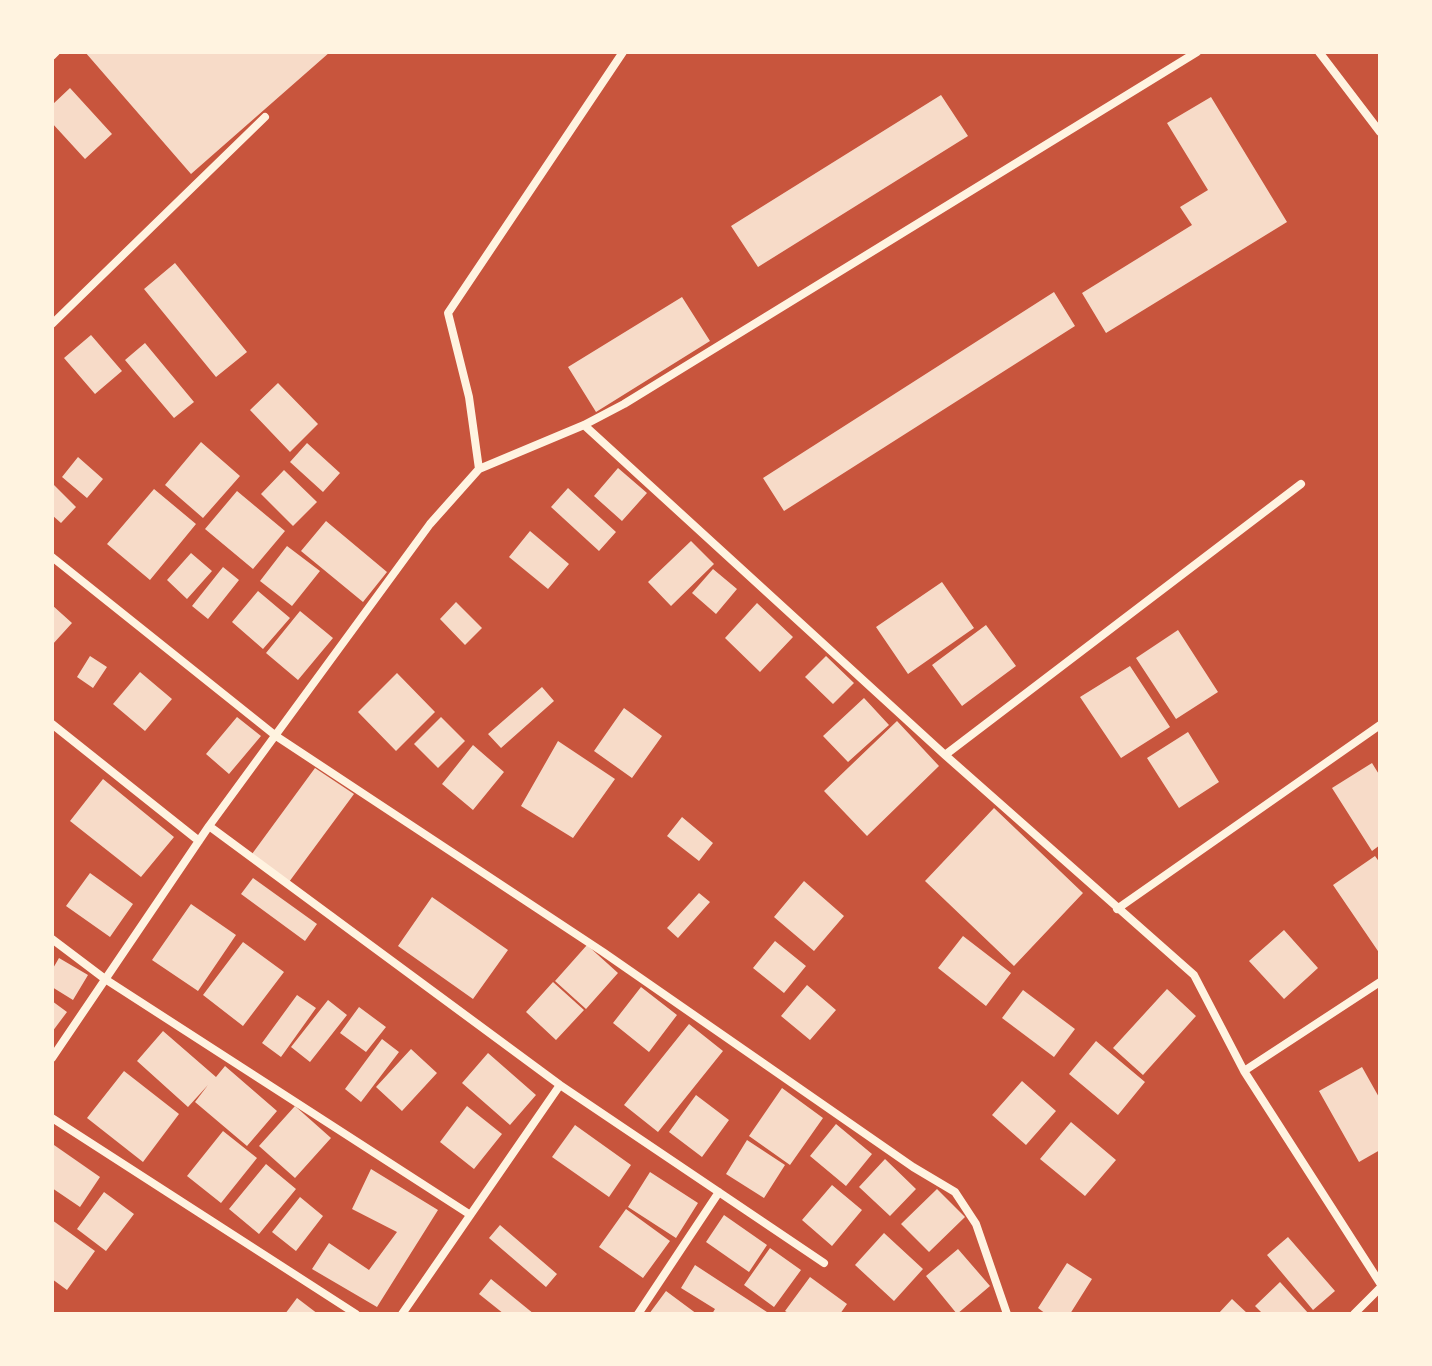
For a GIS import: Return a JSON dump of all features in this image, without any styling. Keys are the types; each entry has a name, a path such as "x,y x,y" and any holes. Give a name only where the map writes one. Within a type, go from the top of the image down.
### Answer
{"street":[{"path":"479,469 469,397 448,313 623,52"},
{"path":"52,1058 209,826 430,524 479,469 584,425 752,327 1197,52"},
{"path":"1319,52 1380,132"},
{"path":"52,324 265,117"},
{"path":"584,425 945,755 1194,975 1244,1071 1380,1285 1354,1314"},
{"path":"945,755 1301,484"},
{"path":"52,557 276,736 603,952 955,1192 976,1224 1007,1314"},
{"path":"52,724 199,841"},
{"path":"1117,909 1380,725"},
{"path":"209,826 560,1085 824,1263"},
{"path":"52,939 105,979 469,1214"},
{"path":"1244,1071 1380,982"},
{"path":"402,1314 560,1085"},
{"path":"52,1118 356,1314"},
{"path":"638,1314 719,1192"}],"building":[{"path":"85,52 330,52 191,174"},
{"path":"70,88 112,134 85,159 52,123 52,105"},
{"path":"941,95 968,136 758,267 731,226"},
{"path":"1211,97 1287,222 1106,333 1082,293 1192,225 1180,207 1208,190 1167,123"},
{"path":"175,263 247,352 216,377 144,289"},
{"path":"1054,292 1075,326 784,511 763,478"},
{"path":"682,297 710,341 596,412 568,367"},
{"path":"91,335 122,371 95,394 64,358"},
{"path":"145,343 194,402 174,418 125,360"},
{"path":"278,383 318,424 290,452 250,410"},
{"path":"201,442 240,476 203,518 165,485"},
{"path":"307,443 340,473 323,492 290,462"},
{"path":"78,457 103,479 87,498 62,477"},
{"path":"618,468 647,493 622,521 594,496"},
{"path":"284,470 317,502 293,526 261,494"},
{"path":"52,483 76,507 61,523 52,515"},
{"path":"568,488 616,532 599,551 551,507"},
{"path":"154,489 196,524 150,580 107,544"},
{"path":"237,491 285,531 253,569 205,529"},
{"path":"326,521 387,572 363,602 301,551"},
{"path":"530,531 569,564 548,589 509,557"},
{"path":"691,541 714,564 671,606 648,582"},
{"path":"287,546 320,571 292,606 260,581"},
{"path":"191,553 212,571 187,599 167,580"},
{"path":"223,567 239,580 208,619 192,606"},
{"path":"713,569 737,589 716,614 692,593"},
{"path":"942,582 974,628 908,674 876,627"},
{"path":"258,591 290,618 263,649 232,622"},
{"path":"456,602 482,628 465,645 440,619"},
{"path":"757,603 793,637 760,672 725,638"},
{"path":"52,605 72,623 52,645"},
{"path":"300,611 333,638 298,680 266,653"},
{"path":"986,625 1016,666 962,706 932,665"},
{"path":"1178,630 1218,692 1176,719 1136,658"},
{"path":"90,656 107,667 93,688 77,677"},
{"path":"826,656 854,683 833,704 805,677"},
{"path":"1130,666 1170,727 1121,758 1080,697"},
{"path":"140,672 172,699 145,731 113,704"},
{"path":"397,673 435,712 396,751 358,712"},
{"path":"542,687 554,701 501,748 488,734"},
{"path":"864,698 889,725 848,762 823,736"},
{"path":"624,708 662,736 632,778 594,751"},
{"path":"237,717 261,736 229,774 206,754"},
{"path":"441,717 465,741 438,768 414,744"},
{"path":"897,721 939,766 867,836 824,791"},
{"path":"1188,732 1219,782 1179,808 1147,758"},
{"path":"558,741 615,779 573,838 521,806"},
{"path":"473,745 504,772 473,810 442,784"},
{"path":"1372,763 1380,776 1380,845 1372,851 1332,788"},
{"path":"315,768 354,794 289,882 252,854"},
{"path":"103,779 174,837 141,877 70,821"},
{"path":"994,808 1083,893 1014,966 925,881"},
{"path":"682,817 713,843 699,861 667,836"},
{"path":"1375,856 1380,863 1380,954 1333,885"},
{"path":"90,873 133,904 110,937 66,906"},
{"path":"253,878 317,924 305,941 241,894"},
{"path":"804,881 844,916 814,951 774,917"},
{"path":"699,893 710,902 678,938 667,928"},
{"path":"432,897 508,950 473,999 398,946"},
{"path":"191,904 236,935 198,991 152,960"},
{"path":"1284,930 1318,968 1284,999 1249,961"},
{"path":"963,936 1011,973 986,1006 938,968"},
{"path":"775,941 806,966 784,993 753,968"},
{"path":"243,942 284,972 243,1026 203,995"},
{"path":"587,945 618,973 586,1009 555,981"},
{"path":"59,958 88,975 73,1000 52,987 52,970"},
{"path":"553,982 584,1010 556,1040 526,1012"},
{"path":"807,985 836,1010 810,1040 781,1016"},
{"path":"641,987 677,1015 649,1052 613,1023"},
{"path":"1167,989 1196,1016 1143,1075 1113,1048"},
{"path":"1023,990 1075,1029 1054,1057 1002,1018"},
{"path":"297,995 316,1008 281,1057 262,1043"},
{"path":"328,1000 347,1015 310,1062 291,1047"},
{"path":"52,1001 67,1012 52,1032"},
{"path":"359,1007 386,1027 366,1052 340,1033"},
{"path":"689,1024 723,1051 658,1132 624,1105"},
{"path":"163,1031 216,1077 225,1066 277,1111 247,1146 195,1102 208,1085 188,1107 137,1061"},
{"path":"382,1039 399,1052 361,1102 345,1089"},
{"path":"1096,1041 1145,1082 1118,1115 1069,1074"},
{"path":"411,1049 437,1073 402,1111 376,1087"},
{"path":"488,1053 536,1095 510,1125 462,1083"},
{"path":"1362,1067 1380,1099 1380,1150 1359,1162 1319,1091"},
{"path":"124,1071 179,1114 143,1162 87,1118"},
{"path":"1022,1081 1056,1111 1026,1145 992,1115"},
{"path":"782,1088 823,1118 790,1165 749,1136"},
{"path":"696,1095 729,1120 702,1157 669,1132"},
{"path":"295,1106 331,1138 295,1178 259,1146"},
{"path":"467,1106 502,1134 474,1169 440,1142"},
{"path":"1071,1122 1116,1160 1085,1196 1040,1159"},
{"path":"836,1124 872,1154 846,1186 810,1156"},
{"path":"575,1125 631,1165 609,1197 552,1157"},
{"path":"223,1131 257,1158 221,1203 187,1176"},
{"path":"747,1140 785,1165 764,1198 726,1174"},
{"path":"54,1145 100,1177 80,1207 52,1188"},
{"path":"885,1159 916,1189 890,1216 859,1187"},
{"path":"266,1164 296,1189 259,1234 229,1209"},
{"path":"371,1169 438,1210 377,1307 312,1269 329,1243 369,1270 397,1232 352,1209"},
{"path":"650,1172 698,1203 676,1238 628,1207"},
{"path":"832,1185 862,1210 832,1246 802,1220"},
{"path":"937,1189 965,1217 929,1252 901,1224"},
{"path":"104,1192 134,1214 106,1251 77,1229"},
{"path":"300,1197 323,1216 296,1251 272,1232"},
{"path":"626,1209 670,1241 643,1278 599,1247"},
{"path":"724,1215 767,1245 749,1272 706,1242"},
{"path":"52,1220 95,1251 67,1290 52,1279"},
{"path":"500,1225 557,1274 546,1287 489,1238"},
{"path":"884,1233 923,1269 894,1301 855,1265"},
{"path":"1288,1237 1335,1291 1313,1310 1267,1255"},
{"path":"770,1248 801,1270 774,1307 744,1285"},
{"path":"958,1249 990,1286 957,1314 926,1276"},
{"path":"1067,1263 1092,1279 1070,1314 1046,1314 1038,1308"},
{"path":"695,1265 770,1314 712,1314 715,1309 681,1288"},
{"path":"810,1277 847,1304 840,1314 790,1314 785,1311"},
{"path":"491,1279 534,1314 504,1314 479,1294"},
{"path":"1280,1282 1309,1314 1263,1314 1255,1306"},
{"path":"666,1291 697,1314 649,1314"},
{"path":"297,1298 318,1314 285,1314"},
{"path":"1232,1299 1248,1314 1218,1314"}]}
